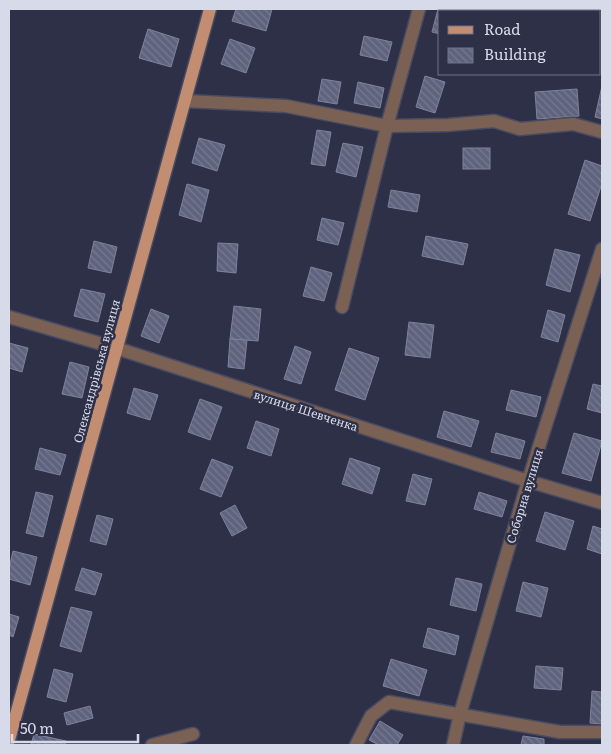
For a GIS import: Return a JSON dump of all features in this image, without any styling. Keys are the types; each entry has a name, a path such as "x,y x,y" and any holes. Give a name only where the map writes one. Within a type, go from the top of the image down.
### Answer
{"main road":[{"name":"Олександрівська вулиця","path":"9,740 210,9"}],"street":[{"path":"342,307 387,126 419,9"},
{"path":"185,101 286,106 387,126 448,125 494,121 520,129 572,124 602,132"},
{"name":"Соборна вулиця","path":"453,745 460,714 528,481 602,249"},
{"name":"вулиця Шевченка","path":"9,317 116,348 602,504"},
{"path":"356,745 371,716 389,702 560,732 602,732"},
{"path":"152,745 193,734"}],"building":[{"path":"236,9 272,9 266,31 232,21"},
{"path":"438,9 442,10 438,10 438,34 432,32"},
{"path":"148,29 179,39 171,67 139,58"},
{"path":"364,36 392,42 387,61 360,55"},
{"path":"230,39 255,48 246,73 221,64"},
{"path":"425,76 445,82 435,113 416,107"},
{"path":"322,79 341,82 337,104 318,101"},
{"path":"358,82 384,88 380,108 354,103"},
{"path":"602,86 602,119 595,117"},
{"path":"577,89 579,116 537,119 535,92"},
{"path":"317,130 331,132 325,166 311,164"},
{"path":"199,138 225,145 217,171 192,163"},
{"path":"343,143 363,147 356,177 336,172"},
{"path":"463,148 490,148 490,169 463,169"},
{"path":"585,160 602,166 602,183 590,221 568,214"},
{"path":"187,184 209,190 201,222 179,215"},
{"path":"391,190 420,195 417,212 388,207"},
{"path":"322,218 344,223 338,245 317,240"},
{"path":"426,236 468,244 463,265 422,256"},
{"path":"94,241 117,247 111,273 88,268"},
{"path":"218,243 238,244 236,273 217,271"},
{"path":"555,249 580,255 570,292 546,285"},
{"path":"311,267 332,273 324,301 303,296"},
{"path":"81,289 105,294 98,322 74,316"},
{"path":"234,306 261,309 258,341 230,339"},
{"path":"151,309 169,316 159,343 141,336"},
{"path":"548,310 565,315 558,342 541,337"},
{"path":"409,322 434,325 430,358 405,355"},
{"path":"230,339 247,340 244,369 228,367"},
{"path":"9,343 28,348 22,372 9,368"},
{"path":"295,346 311,352 301,384 284,379"},
{"path":"349,348 379,358 365,400 335,390"},
{"path":"70,362 89,367 82,398 62,394"},
{"path":"593,384 602,386 602,413 587,409"},
{"path":"134,388 158,395 150,420 127,413"},
{"path":"511,390 541,397 536,417 506,410"},
{"path":"200,399 222,407 210,440 188,432"},
{"path":"444,411 479,421 471,447 437,437"},
{"path":"256,421 279,429 271,456 247,448"},
{"path":"496,433 525,441 520,459 491,452"},
{"path":"574,433 602,441 591,481 562,473"},
{"path":"40,448 66,455 60,475 35,469"},
{"path":"350,458 380,468 372,494 342,484"},
{"path":"212,459 233,467 221,497 200,489"},
{"path":"413,474 432,479 425,505 406,501"},
{"path":"36,492 53,496 43,537 26,533"},
{"path":"479,492 507,501 502,517 474,509"},
{"path":"235,505 247,528 232,536 220,513"},
{"path":"545,512 574,521 565,550 536,541"},
{"path":"97,515 113,519 106,545 90,541"},
{"path":"593,526 602,529 602,554 587,549"},
{"path":"13,551 37,557 30,585 9,579"},
{"path":"82,568 102,574 95,595 75,590"},
{"path":"456,578 482,584 476,611 450,605"},
{"path":"523,582 548,588 541,617 516,611"},
{"path":"71,607 92,612 81,652 60,646"},
{"path":"9,614 19,617 13,637 9,635"},
{"path":"428,628 459,636 455,655 423,647"},
{"path":"391,659 427,670 419,696 383,686"},
{"path":"536,666 563,668 561,690 534,688"},
{"path":"54,669 73,674 66,702 47,697"},
{"path":"592,691 602,692 602,724 590,723"},
{"path":"90,706 93,718 67,725 64,713"},
{"path":"380,721 403,735 397,745 379,745 369,740"},
{"path":"34,734 66,741 65,745 31,745"},
{"path":"523,736 544,739 544,745 521,745"}]}
